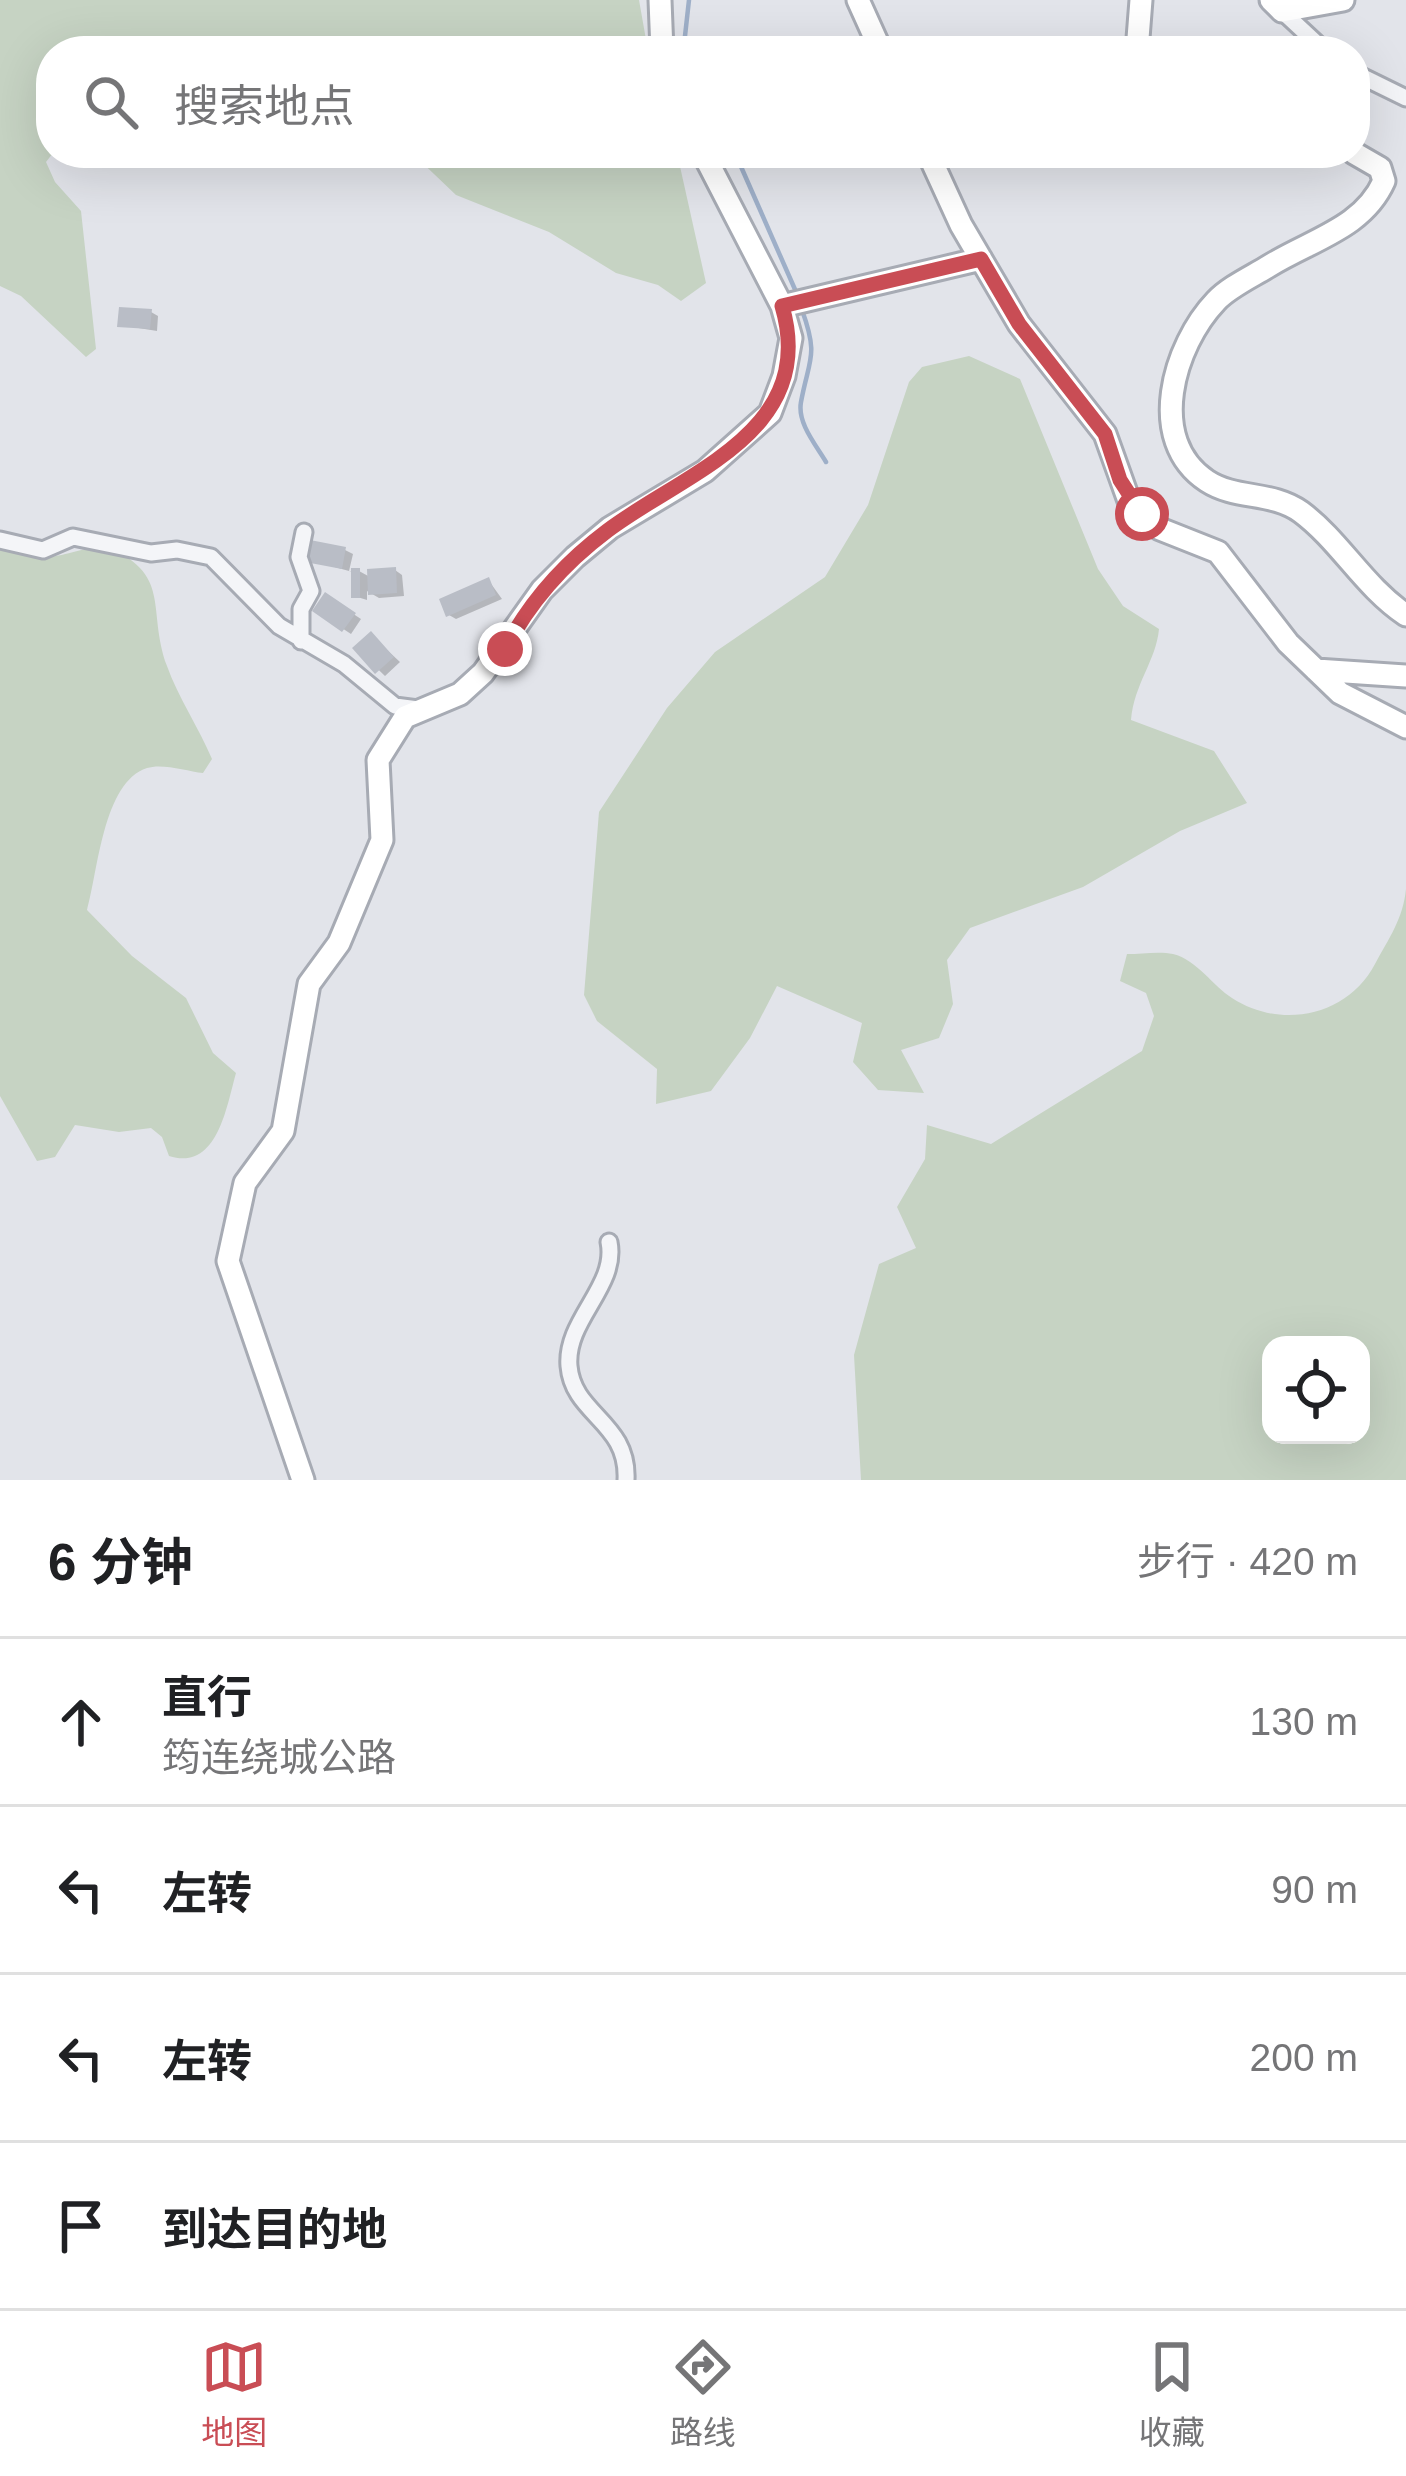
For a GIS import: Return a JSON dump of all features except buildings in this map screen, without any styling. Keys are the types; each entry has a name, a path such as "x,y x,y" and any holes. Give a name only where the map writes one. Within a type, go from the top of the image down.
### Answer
{"street":[{"path":"660,0 661,36"},
{"path":"858,0 874,36"},
{"path":"1138,36 1141,0"},
{"path":"1277,6 1343,0"},
{"path":"1277,6 1309,36"},
{"path":"1370,81 1406,98"},
{"path":"1370,162 1381,168 1384,181 1365,214 1216,300 1181,355 1170,416 1180,448 1202,478 1235,493 1272,496 1304,514 1381,598 1406,615"},
{"path":"303,1480 228,1262 245,1183 283,1131 309,983 339,943 382,840 379,760 405,717 460,694 483,673 542,590 574,557 610,528 705,471 770,413 791,338 786,305 711,168"},
{"path":"936,168 1019,324 1105,434 1130,501 1160,529 1218,552 1340,693 1406,727"},
{"path":"786,305 981,259"},
{"path":"301,641 302,609 311,591 299,557 304,532"},
{"path":"0,540 43,550 73,537 151,553 177,550 212,557 301,641 344,664 395,706 421,710"},
{"path":"1316,670 1406,676"},
{"path":"608,1242 609,1262 573,1334 568,1359 584,1401 620,1442 626,1480"}],"green space":[{"path":"0,0 639,0 645,36 36,36 36,168 49,168 81,211 96,349 86,357 21,296 0,286"},
{"path":"428,168 680,168 706,283 681,301 658,285 616,273 549,232 456,195"},
{"path":"969,356 1020,379 1098,569 1123,606 1159,629 1131,720 1214,751 1247,803 1180,831 1083,887 970,928 947,960 953,1004 939,1038 901,1050 924,1093 878,1090 853,1062 862,1023 777,986 750,1038 711,1091 656,1104 657,1069 597,1021 584,995 599,812 667,708 715,652 825,577 868,505 909,382 922,367"},
{"path":"103,545 125,556 149,581 167,666 212,759 203,773 153,767 132,777 112,809 87,910 132,956 186,998 213,1053 236,1073 217,1134 198,1154 169,1156 162,1137 151,1128 119,1132 75,1125 55,1157 37,1161 0,1096 0,548 41,557"},
{"path":"1406,889 1406,1480 861,1480 854,1355 879,1264 916,1248 897,1207 925,1159 927,1125 991,1144 1142,1051 1154,1016 1146,993 1120,981 1127,954 1173,954 1251,1008 1292,1015 1312,1013 1348,996 1363,982 1395,928"}],"waterway":[{"path":"685,36 689,0"},
{"path":"742,168 797,294"},
{"path":"802,310 811,348 802,418 826,462"}],"route":[{"path":"505,649 542,590 574,557 610,528 705,471 770,413 791,338 782,306 981,259 1019,324 1105,434 1117,459 1120,480 1142,514"}]}
